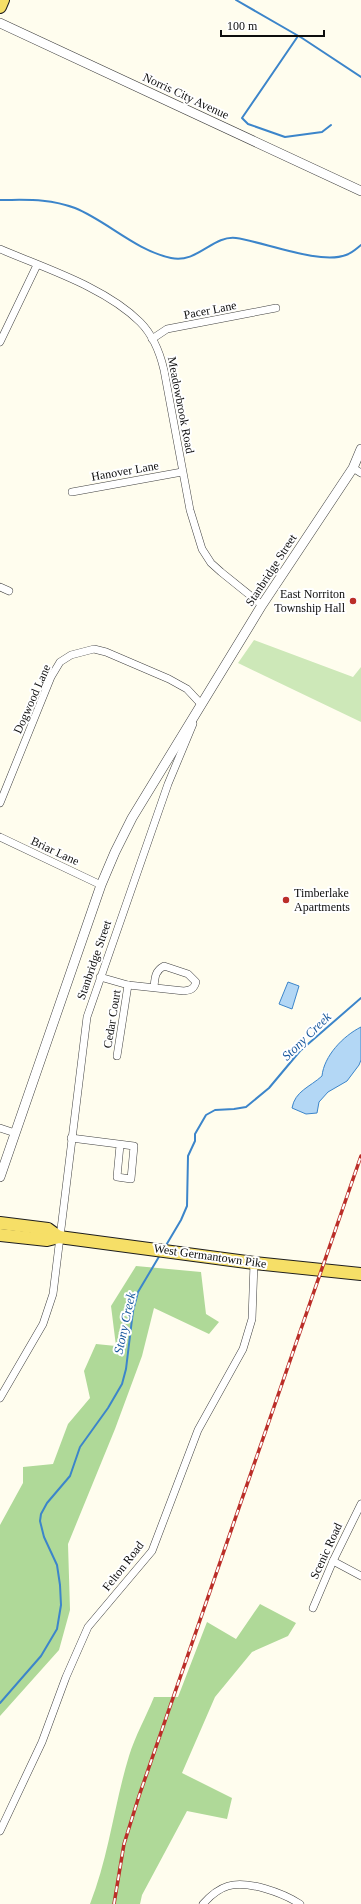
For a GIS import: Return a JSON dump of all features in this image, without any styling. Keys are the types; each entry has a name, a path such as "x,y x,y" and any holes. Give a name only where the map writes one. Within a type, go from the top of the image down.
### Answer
{"main road":[{"path":"0,7 3,0"},
{"name":"West Germantown Pike","path":"0,1223 48,1230 59,1236 254,1263 361,1274"},
{"name":"West Germantown Pike","path":"0,1235 47,1240 59,1236"}],"street":[{"name":"Norris City Avenue","path":"0,23 361,191"},
{"name":"Meadowbrook Road","path":"0,249 91,288 117,303 140,322 152,338 159,351 164,370 190,510 202,549 211,562 221,572 262,605"},
{"path":"0,342 37,265"},
{"name":"Pacer Lane","path":"152,338 167,329 276,308"},
{"name":"Stanbridge Street","path":"0,1177 101,885 115,852 132,818 262,605 357,470 361,449"},
{"name":"Hanover Lane","path":"72,492 182,472"},
{"path":"0,587 9,591"},
{"name":"Dogwood Lane","path":"0,803 51,677 60,662 71,655 94,649 106,652 169,679 187,689 201,704"},
{"name":"Stanbridge Street","path":"0,1398 43,1324 53,1294 87,1017 168,784 201,704"},
{"name":"Briar Lane","path":"0,837 101,885"},
{"path":"100,977 128,985 154,986 184,991 191,990 195,986 196,982 188,974 164,966 159,969 155,975 154,986"},
{"name":"Cedar Court","path":"117,1056 128,985"},
{"path":"0,1128 15,1133"},
{"path":"71,1138 134,1146 131,1179 117,1178 120,1145"},
{"name":"Felton Road","path":"0,1831 42,1742 66,1677 88,1627 152,1551 198,1430 243,1349 252,1319 254,1263"},
{"name":"Scenic Road","path":"313,1608 332,1561 361,1504"},
{"path":"332,1561 361,1576"},
{"path":"203,1904 213,1894 232,1885 268,1889 300,1904"}],"green space":[{"path":"254,640 353,677 361,667 361,722 238,663"},
{"path":"136,1266 201,1272 206,1314 219,1322 209,1334 154,1308 142,1356 115,1429 68,1544 70,1610 59,1650 0,1716 0,1525 23,1483 23,1467 53,1464 68,1424 90,1398 84,1371 96,1344 116,1346 111,1306"},
{"path":"260,1604 296,1623 288,1636 252,1652 215,1697 182,1773 232,1798 227,1819 187,1811 142,1895 140,1904 90,1904 102,1868 129,1756 134,1741 154,1697 178,1697 207,1622 236,1639"}],"water":[{"path":"288,982 299,986 292,1009 279,1004"},
{"path":"361,1027 361,1060 347,1081 328,1092 319,1102 317,1113 306,1114 292,1108 296,1097 322,1076 326,1061 341,1041"}],"waterway":[{"path":"236,0 302,38 361,77"},
{"path":"298,36 242,118 248,124 285,137 322,132 331,125"},
{"path":"0,200 47,201 75,208 98,220 145,249 171,258 180,259 189,257 228,238 248,240 292,252 322,257 346,255 361,245"},
{"name":"Stony Creek","path":"165,1247 181,1220 187,1206 188,1156 195,1141 195,1134 206,1115 215,1110 246,1107 269,1088 300,1051 361,998"},
{"name":"Stony Creek","path":"0,1703 41,1656 57,1629 61,1605 60,1585 57,1565 44,1537 40,1521 41,1514 47,1503 70,1476 80,1447 108,1408 122,1384 126,1369 133,1311 138,1292 160,1255"}],"railway":[{"path":"114,1904 124,1844 139,1796 361,1156"}],"place":[{"name":"East Norriton Township Hall","path":"353,601"},
{"name":"Timberlake Apartments","path":"286,900"}]}
